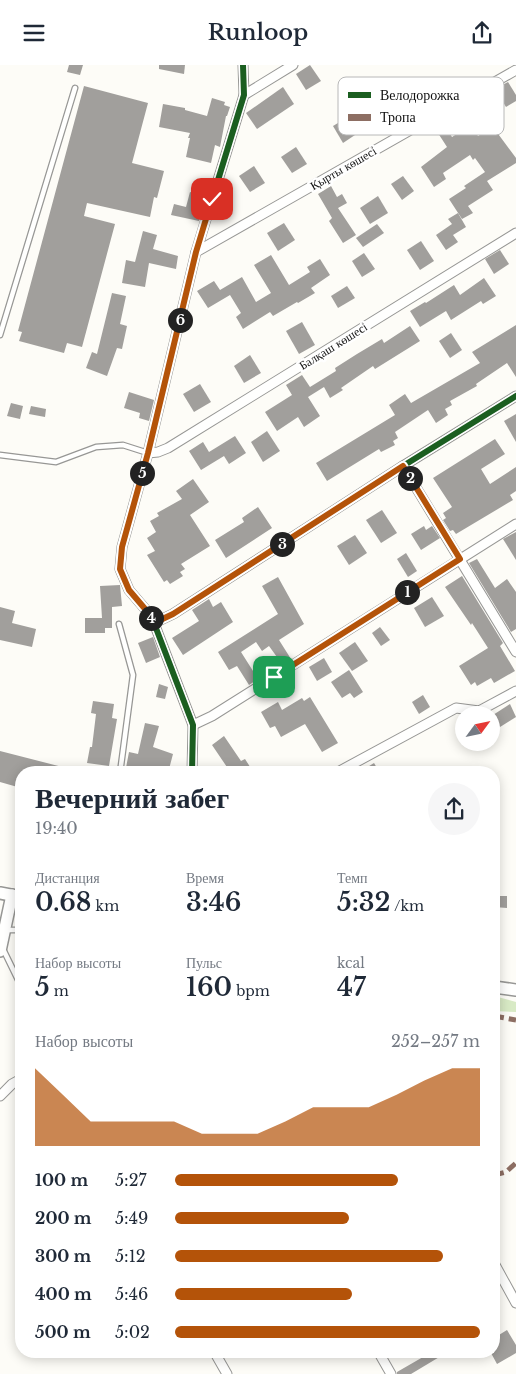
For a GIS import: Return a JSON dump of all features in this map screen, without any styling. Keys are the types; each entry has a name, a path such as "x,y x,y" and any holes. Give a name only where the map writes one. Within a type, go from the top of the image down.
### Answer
{"street":[{"path":"192,766 193,725 154,623 129,590 120,569 122,547 148,453 196,252 244,95 243,65"},
{"path":"244,95 293,65"},
{"name":"Қырты көшесі","path":"504,77 516,70"},
{"name":"Қырты көшесі","path":"196,252 402,135"},
{"name":"Балқаш көшесі","path":"148,453 168,448 516,233"},
{"path":"154,623 173,614 403,466 516,396"},
{"path":"403,466 515,648"},
{"path":"193,725 212,716 516,523"},
{"path":"349,766 456,708 479,711 516,691"},
{"path":"0,893 15,896"},
{"path":"0,949 15,902"},
{"path":"500,988 516,991"},
{"path":"0,1096 15,1082"},
{"path":"500,1274 516,1303"},
{"path":"218,1358 227,1374"},
{"path":"382,1358 391,1374"}],"lane":[{"path":"0,335 75,88"},
{"path":"0,455 56,462 96,447 123,445 148,453"},
{"path":"119,624 133,675 121,766"},
{"path":"5,930 15,930"},
{"path":"0,949 15,975"}],"green space":[{"path":"500,998 516,1002 516,1012 500,1011"}],"building":[{"path":"69,65 83,65 80,75 67,72"},
{"path":"159,65 185,65 184,74 159,69"},
{"path":"310,65 321,81 306,90 296,74"},
{"path":"508,82 516,95 516,101 506,107 504,104 504,84"},
{"path":"84,86 148,103 132,163 164,171 157,198 154,197 150,217 87,203 84,216 115,224 82,347 67,343 64,353 19,341 22,332 18,331"},
{"path":"283,87 294,104 257,129 246,113"},
{"path":"212,98 225,102 224,105 230,107 226,116 220,147 215,145 211,163 186,157 190,133 159,127 163,104 185,108 185,110 207,116"},
{"path":"338,123 338,134 333,126"},
{"path":"338,135 355,135 343,143"},
{"path":"439,135 451,135 452,137 455,135 499,135 516,158 516,163 487,181 493,190 468,206 473,213 462,219 449,199 485,172 475,158 473,160 470,155 443,173 446,179 434,187 421,167 447,147"},
{"path":"296,147 307,164 292,173 281,157"},
{"path":"254,166 265,183 250,192 239,176"},
{"path":"403,176 414,191 402,200 391,184"},
{"path":"331,186 337,197 342,194 347,203 338,208 356,235 343,243 329,221 332,218 318,194"},
{"path":"190,192 206,197 199,221 171,215 174,204 186,207"},
{"path":"378,196 388,213 370,224 360,208"},
{"path":"458,213 466,227 453,235 458,242 446,250 436,235 452,224 448,219"},
{"path":"284,223 295,240 278,251 267,233"},
{"path":"377,224 384,233 363,247 356,238"},
{"path":"143,231 157,235 153,249 178,256 176,269 149,263 145,287 122,283 126,260 135,262"},
{"path":"421,241 434,261 420,270 407,250"},
{"path":"500,250 509,264 494,274 485,259"},
{"path":"364,253 375,269 362,277 352,261"},
{"path":"271,255 289,285 310,272 307,267 320,259 330,275 311,288 315,293 273,316 270,312 243,329 236,317 241,313 230,295 208,308 197,291 214,281 220,290 242,277 256,302 271,293 254,265"},
{"path":"484,278 496,296 483,304 481,301 451,320 446,311 420,327 410,311 454,285 460,295"},
{"path":"347,286 355,298 338,308 331,296"},
{"path":"112,293 126,296 120,324 127,326 122,349 117,348 107,376 86,368 92,352 97,354"},
{"path":"302,322 315,345 299,354 286,331"},
{"path":"516,325 516,377 507,363 476,384 477,386 450,401 452,405 445,409 448,415 436,423 428,410 395,432 398,438 393,441 395,445 381,452 379,449 327,481 316,463 395,415 389,405 405,394 411,403 480,363 472,352"},
{"path":"410,326 420,341 375,369 373,366 330,398 324,387 308,397 320,416 304,427 298,417 277,431 265,412 292,395 286,385 302,375 310,387 336,371 335,368 357,354 382,339 384,343"},
{"path":"451,333 462,350 450,358 439,341"},
{"path":"250,355 261,373 244,383 234,366"},
{"path":"200,384 211,402 194,412 183,394"},
{"path":"129,392 154,400 149,421 139,418 140,413 124,408"},
{"path":"11,403 23,406 20,419 7,416"},
{"path":"31,406 46,409 45,417 29,414"},
{"path":"516,414 516,442 504,421"},
{"path":"267,431 280,451 263,462 251,442"},
{"path":"235,436 246,453 229,464 224,456 201,470 189,451 203,442 209,452"},
{"path":"495,439 505,454 481,469 490,484 516,467 516,491 510,495 513,500 456,534 453,530 450,531 443,520 446,518 443,513 452,507 433,478"},
{"path":"193,479 209,502 190,515 210,546 181,564 185,569 180,572 183,576 170,584 167,580 164,582 147,555 155,551 147,538 156,532 150,521 159,516 157,513 182,499 176,491"},
{"path":"258,507 272,528 226,558 215,540 244,522 242,518"},
{"path":"382,510 397,533 381,543 366,520"},
{"path":"424,526 426,530 432,526 440,538 421,550 411,534"},
{"path":"516,532 516,560 503,539"},
{"path":"355,535 367,553 349,565 337,546"},
{"path":"406,553 417,571 408,577 397,559"},
{"path":"477,559 495,588 507,579 516,592 516,629 511,632 469,563"},
{"path":"462,576 503,643 500,646 515,671 494,683 491,678 477,686 475,682 471,685 459,666 488,648 445,587"},
{"path":"278,577 304,624 279,640 291,659 282,664 269,646 262,651 256,642 241,652 258,679 249,685 237,666 229,670 218,652 278,614 262,586"},
{"path":"120,585 122,606 112,607 112,628 105,628 105,633 85,633 85,618 102,618 100,586"},
{"path":"432,597 444,616 425,627 414,608"},
{"path":"209,599 213,607 221,602 233,622 183,655 172,638 199,621 192,610"},
{"path":"0,607 15,611 12,623 36,629 32,647 0,640"},
{"path":"380,627 390,640 381,646 372,633"},
{"path":"153,637 160,657 146,663 138,643"},
{"path":"355,642 368,661 352,671 339,653"},
{"path":"324,658 332,672 317,681 309,667"},
{"path":"349,670 363,692 354,698 350,693 342,698 331,682"},
{"path":"159,684 168,687 165,699 156,697"},
{"path":"423,695 430,707 419,714 412,702"},
{"path":"310,697 338,743 322,752 305,724 281,737 275,726 270,728 261,712 278,702 282,710 302,698 304,701"},
{"path":"93,701 114,704 112,718 117,719 109,766 87,763 90,747 92,747 96,714 91,713"},
{"path":"510,704 516,717 500,727 500,710"},
{"path":"145,723 159,726 153,747 173,754 170,766 126,766 129,752 138,754"},
{"path":"224,736 241,761 245,759 250,766 226,766 212,745"},
{"path":"0,751 58,766 15,766 15,786 0,782"},
{"path":"500,896 507,896 507,908 500,907"},
{"path":"507,1330 516,1345 516,1353 497,1364 494,1358 500,1358 500,1334"},
{"path":"421,1358 438,1358 411,1374 397,1374 397,1372"}],"marked path":[{"path":"500,1017 516,1020"},
{"path":"500,1174 506,1172 516,1163"}],"cycle path":[{"path":"154,623 129,590 120,569 122,547 148,453 196,252 244,95 243,65"},
{"path":"192,766 193,725 154,623 173,614 403,466 516,396"}],"route":[{"path":"212,199 196,252 148,453 122,547 120,569 129,590 154,623 173,614 403,466 460,559 274,677"}]}
